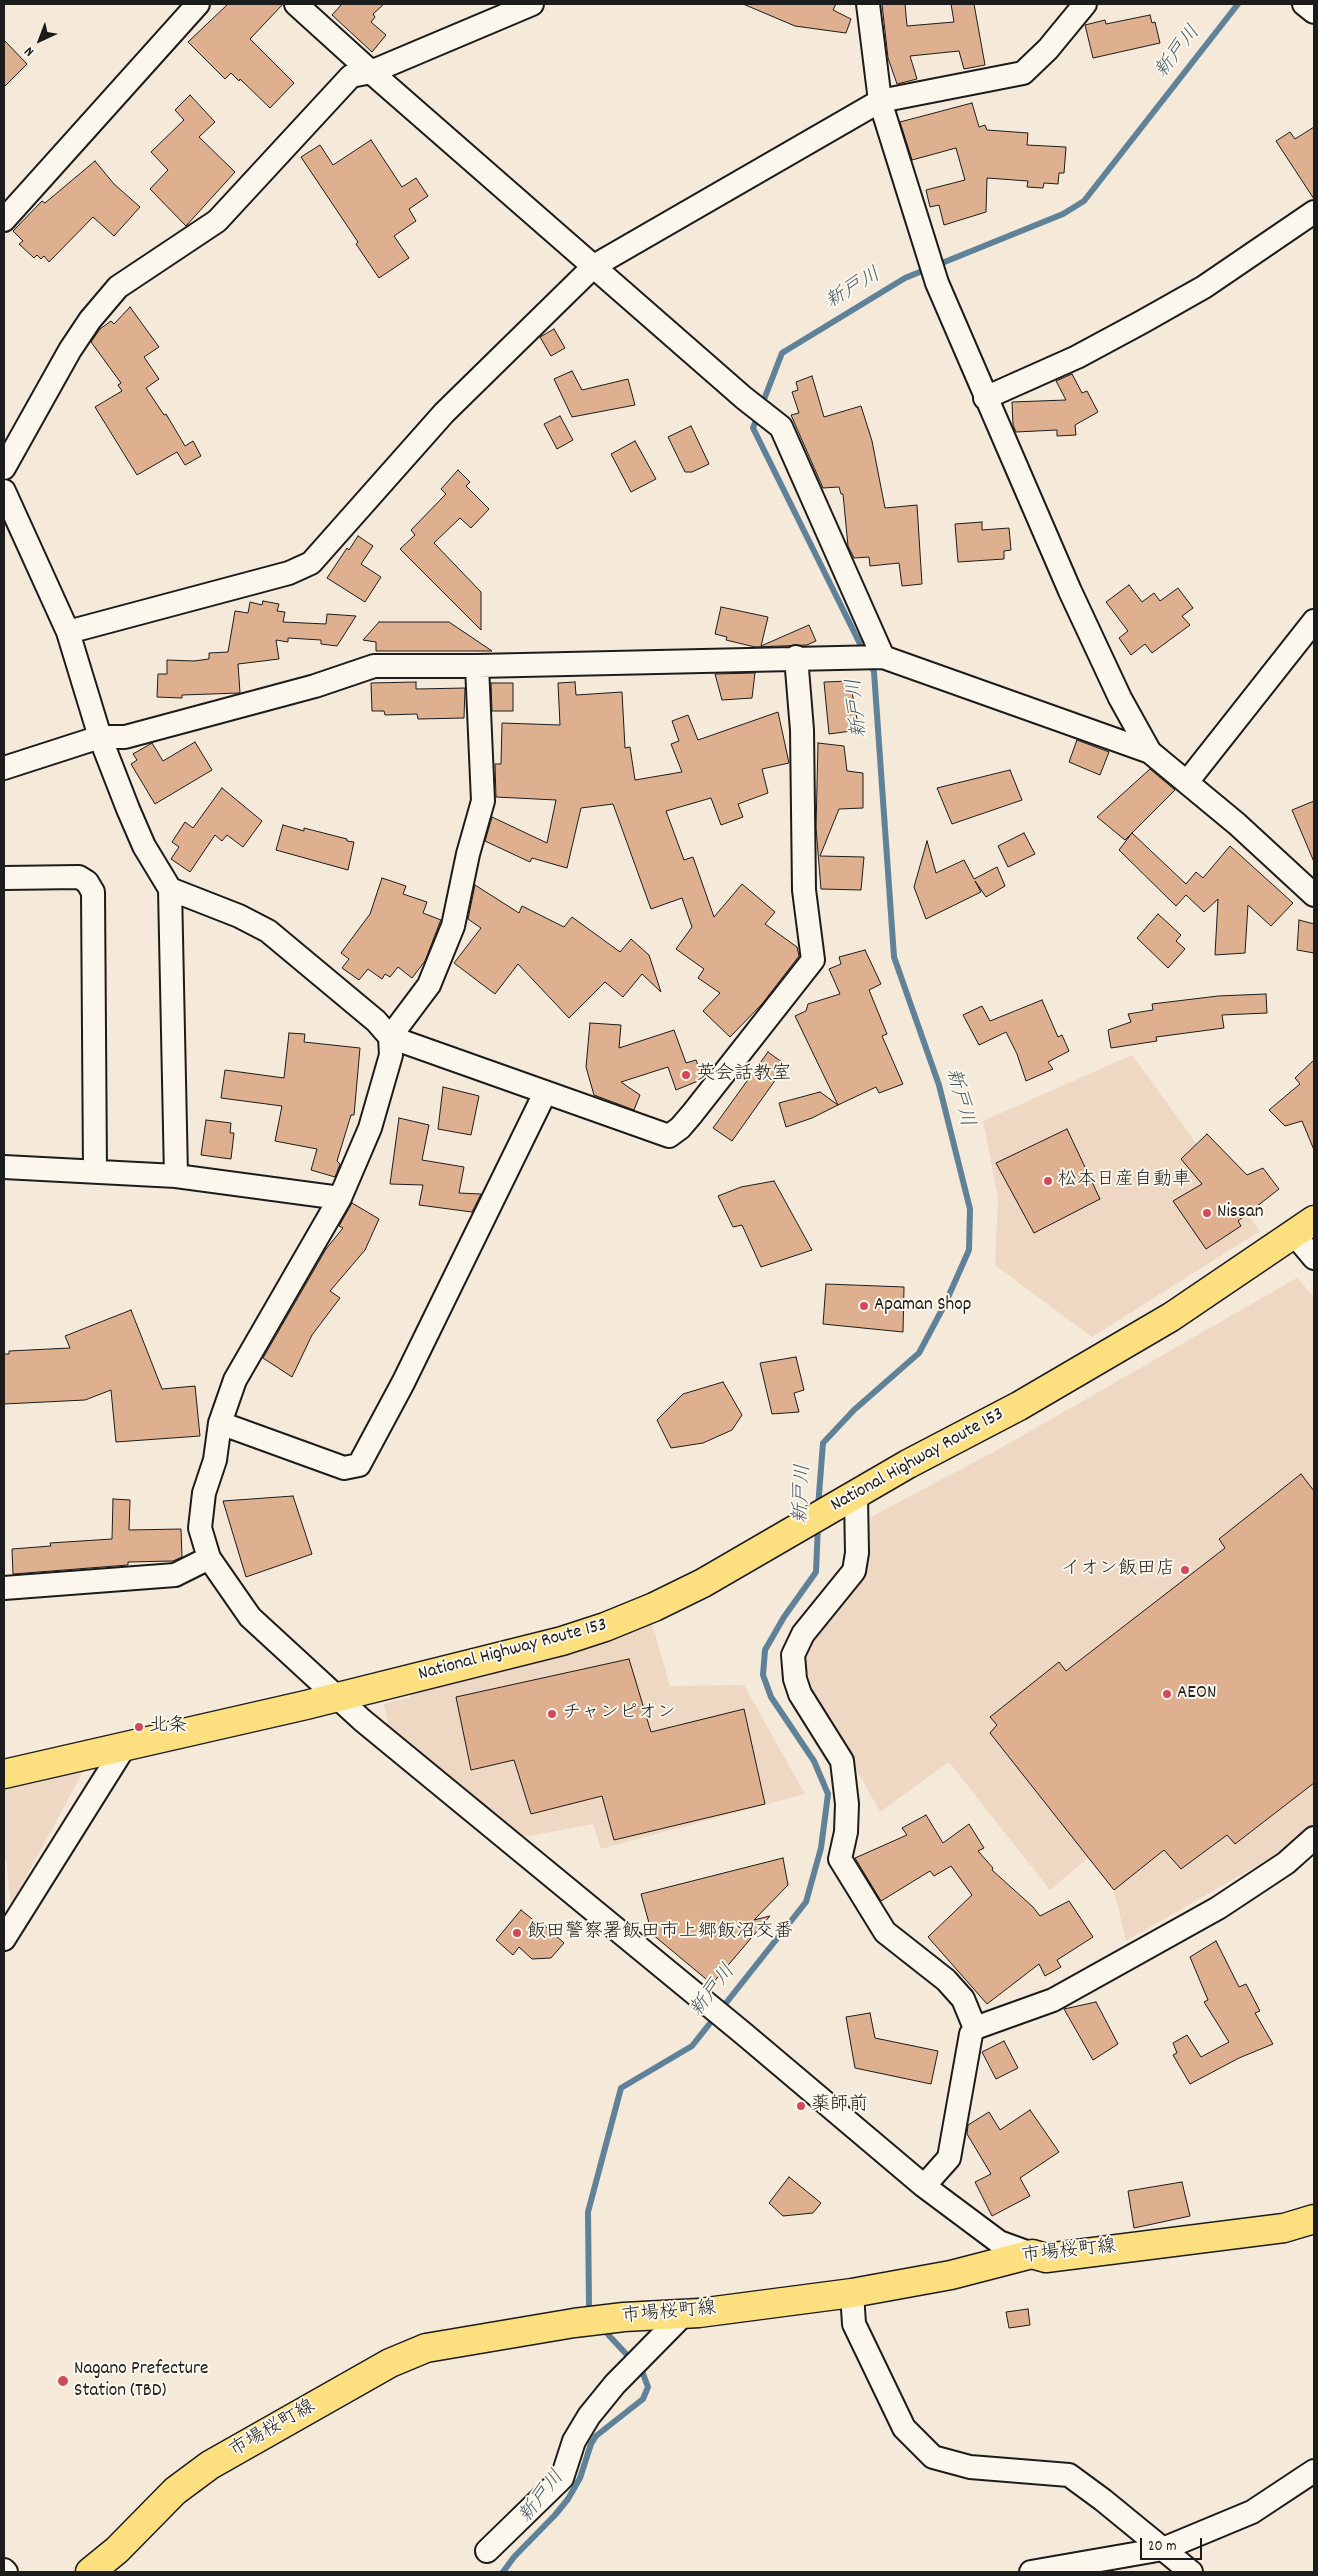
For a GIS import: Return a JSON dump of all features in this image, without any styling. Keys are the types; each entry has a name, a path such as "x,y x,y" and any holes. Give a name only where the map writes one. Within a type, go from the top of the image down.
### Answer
{"main road":[{"name":"National Highway Route 153","path":"4,1774 338,1697 562,1641 605,1627 703,1583 908,1464 1019,1406 1171,1317 1304,1226"},
{"name":"市場桜町線","path":"90,2572 117,2550 175,2491 210,2465 390,2363 426,2348 574,2323 684,2314 852,2293 951,2274 1032,2254 1046,2258 1056,2257 1284,2228 1314,2219"}],"street":[{"path":"4,220 198,4"},
{"path":"296,4 371,72 744,398 781,427 881,656"},
{"path":"4,468 70,350 90,320 118,287 217,221 351,76 371,72 532,4"},
{"path":"868,4 880,101 937,283 985,398 1074,600 1120,698 1150,752"},
{"path":"68,632 289,573 311,563 444,412 594,266 880,101 1023,73 1048,49 1085,4"},
{"path":"1304,4 1314,12"},
{"path":"985,398 1078,357 1158,314 1204,287 1314,212"},
{"path":"4,491 68,632 100,737 144,846 170,889 176,1176"},
{"path":"1187,782 1314,621"},
{"path":"4,768 100,737 125,737 316,686 374,666 477,666 881,656 1150,752 1187,782 1314,895"},
{"path":"170,889 239,916 268,931 376,1021 390,1037 545,1094 619,1117 669,1136 692,1114 813,960 804,890 802,730 796,657"},
{"path":"477,666 483,801 468,854 453,926 429,985 390,1037 391,1055 370,1128 340,1198 235,1380 220,1423 215,1460 204,1493 200,1528 209,1558 250,1617 362,1720 730,2023 924,2186 999,2242 1032,2254"},
{"path":"4,878 79,878 87,882 93,892 95,1172"},
{"path":"220,1423 344,1468 359,1465 403,1382 545,1094"},
{"path":"4,1167 176,1176 340,1198"},
{"path":"1304,1226 1314,1258"},
{"path":"848,1500 857,1553 854,1571 803,1634 793,1655 795,1679 800,1694 842,1761 847,1804 846,1832 840,1859 885,1932 946,1980 963,1999 975,2028"},
{"path":"4,1588 174,1575 209,1558"},
{"path":"4,1939 125,1746"},
{"path":"924,2186 949,2158 971,2034 975,2028 1053,2000 1079,1986 1218,1908 1286,1863 1314,1838"},
{"path":"852,2293 854,2324 904,2428 933,2457 970,2467 1069,2475 1191,2572"},
{"path":"487,2552 562,2478 574,2441 589,2416 615,2384 684,2314"},
{"path":"1031,2572 1163,2548 1252,2512 1314,2471"}],"shaded area":[{"name":"松本日産自動車","path":"1132,1055 1260,1231 1092,1337 995,1265 998,1198 983,1121"},
{"path":"1297,1278 1314,1297 1314,1823 1279,1853 1126,1941 1114,1890 1089,1857 1050,1890 949,1762 880,1812 813,1690 801,1654 861,1568 871,1517 999,1449"},
{"path":"651,1619 670,1686 744,1685 805,1794 601,1849 593,1824 524,1837 388,1726 384,1704 410,1697 410,1690"},
{"path":"86,1766 11,1905 6,1860 4,1859 4,1783"}],"building":[{"path":"228,4 283,4 250,39 294,83 270,108 240,79 239,81 231,73 225,79 188,42"},
{"path":"342,4 384,4 373,14 375,17 371,22 386,35 372,52 332,15"},
{"path":"743,4 836,4 833,10 851,19 846,33 795,26"},
{"path":"882,4 905,4 907,26 954,22 951,4 974,4 985,65 964,69 959,51 910,56 917,79 897,84 888,58"},
{"path":"1150,15 1152,23 1155,22 1160,43 1093,58 1085,25 1105,20 1106,24"},
{"path":"4,40 27,64 4,87"},
{"path":"190,95 215,122 199,137 235,172 186,226 150,189 168,170 151,152 184,120 175,110"},
{"path":"972,103 979,127 985,125 987,130 1028,133 1027,145 1066,147 1064,173 1059,173 1058,184 1044,183 1043,188 1027,187 1028,181 987,178 986,212 944,225 939,205 930,207 926,190 965,180 956,148 912,160 900,122"},
{"path":"1314,127 1314,199 1276,141 1290,132 1295,139"},
{"path":"371,140 402,187 416,178 428,196 409,209 416,221 394,236 409,258 379,278 356,244 358,242 301,157 320,145 333,165"},
{"path":"95,161 114,184 140,207 114,236 93,217 49,262 44,256 41,259 37,255 34,258 19,244 23,241 13,231 42,201 45,203"},
{"path":"130,307 159,347 144,357 159,379 146,388 164,415 166,414 185,446 193,441 201,456 185,465 177,452 137,475 95,407 122,391 118,385 121,383 91,342 100,329 111,321 114,324"},
{"path":"554,329 565,348 551,356 540,337"},
{"path":"572,371 582,390 628,379 635,405 572,417 554,379"},
{"path":"1072,374 1082,393 1087,391 1098,412 1075,425 1076,435 1057,436 1057,430 1016,432 1013,425 1012,402 1066,400 1056,381"},
{"path":"812,376 824,417 861,406 872,441 885,508 917,505 922,584 902,586 899,563 870,566 869,557 854,558 848,546 843,494 841,494 839,487 823,488 791,415 799,413 792,392 798,390 796,382"},
{"path":"560,416 573,440 557,449 544,424"},
{"path":"691,426 709,464 692,472 685,472 668,437"},
{"path":"635,441 656,479 631,492 611,454"},
{"path":"458,470 470,482 466,486 489,509 471,528 460,518 434,543 481,592 481,630 400,549 415,535 411,530 446,494 441,489"},
{"path":"982,522 982,530 1009,528 1011,550 1004,551 1004,559 958,562 955,524"},
{"path":"358,536 373,546 361,564 381,577 365,602 327,578 347,548 349,550"},
{"path":"1129,585 1142,602 1154,593 1160,601 1178,588 1193,608 1182,616 1190,625 1152,653 1145,644 1131,655 1119,638 1128,631 1106,602"},
{"path":"263,601 279,604 277,611 285,612 283,622 326,624 327,614 356,616 337,646 321,644 321,640 288,638 288,642 276,640 279,659 238,664 240,693 182,695 182,698 157,697 158,674 167,674 167,660 194,661 209,659 209,653 228,652 235,611 248,613 250,602 262,605"},
{"path":"721,607 768,617 761,646 809,625 816,641 807,645 755,647 726,640 727,637 715,634"},
{"path":"379,622 449,622 492,651 376,651 376,642 363,640"},
{"path":"755,673 752,698 722,700 715,674"},
{"path":"850,681 859,730 829,734 824,682"},
{"path":"416,682 416,689 465,688 464,718 418,719 417,714 385,715 384,711 372,711 371,683"},
{"path":"575,682 576,695 622,692 625,748 630,747 635,780 682,772 671,744 679,741 672,721 688,715 698,740 778,712 789,763 762,769 768,793 738,804 743,817 721,825 711,798 666,811 684,860 693,857 714,917 742,884 775,912 765,924 797,947 799,956 762,1004 730,1037 703,1011 720,993 698,978 704,969 676,949 692,927 682,898 651,909 613,804 581,808 567,868 532,858 530,862 485,841 492,817 547,843 556,800 496,797 495,764 501,764 502,723 560,725 558,683"},
{"path":"491,683 513,683 513,711 492,711"},
{"path":"1077,740 1109,752 1100,775 1069,762"},
{"path":"195,742 212,770 155,804 131,764 137,760 133,754 152,743 163,761"},
{"path":"818,743 844,746 847,771 863,773 863,808 839,809 820,856 864,857 861,890 821,889 816,828"},
{"path":"1150,769 1175,790 1125,840 1097,817"},
{"path":"1010,770 1022,800 952,824 937,788"},
{"path":"222,788 262,821 243,847 227,835 222,841 215,835 190,872 171,859 179,847 172,842 185,822 193,828"},
{"path":"1314,801 1314,862 1292,810"},
{"path":"283,825 304,831 304,828 354,842 348,870 276,850"},
{"path":"1024,833 1035,854 1008,867 998,846"},
{"path":"1132,833 1186,884 1196,872 1203,878 1230,846 1293,903 1271,926 1248,905 1245,953 1215,955 1218,899 1204,912 1186,895 1176,906 1119,850"},
{"path":"927,841 936,873 964,860 974,879 997,867 1005,886 986,897 975,881 981,892 926,919 914,887"},
{"path":"382,878 406,886 403,894 427,902 423,913 441,920 425,961 412,978 398,967 390,977 385,974 382,979 368,969 359,980 342,968 349,959 341,953 370,914"},
{"path":"475,885 519,913 522,906 564,927 572,917 620,952 631,939 649,955 661,992 642,974 623,997 605,982 569,1018 518,964 495,994 454,963 481,928 468,919"},
{"path":"1158,914 1181,935 1176,941 1185,949 1168,968 1137,938"},
{"path":"1299,920 1314,924 1314,953 1297,950"},
{"path":"865,950 881,984 869,990 887,1034 882,1036 903,1084 879,1093 876,1087 838,1105 795,1016 806,1011 808,1004 840,994 829,969 841,964 839,957"},
{"path":"1266,994 1267,1013 1222,1015 1224,1028 1156,1037 1157,1041 1111,1048 1108,1030 1131,1022 1128,1014 1153,1010 1152,1004 1218,996"},
{"path":"1042,1000 1058,1037 1062,1035 1069,1051 1048,1062 1053,1069 1026,1081 1017,1054 1006,1032 979,1045 963,1015 982,1006 990,1021"},
{"path":"590,1023 621,1025 619,1048 674,1030 686,1063 696,1060 703,1079 676,1090 668,1067 621,1082 640,1095 634,1110 594,1095 586,1067"},
{"path":"289,1033 305,1034 304,1042 360,1048 354,1115 351,1115 337,1161 340,1164 335,1177 311,1170 317,1149 275,1141 282,1106 221,1098 225,1070 284,1078"},
{"path":"768,1052 786,1065 732,1141 713,1128"},
{"path":"1314,1060 1314,1150 1302,1121 1285,1126 1269,1110 1300,1084 1295,1078"},
{"path":"443,1087 479,1096 471,1135 438,1129"},
{"path":"820,1092 838,1105 812,1118 786,1127 779,1103"},
{"path":"399,1118 429,1125 422,1160 464,1167 459,1193 481,1194 472,1212 419,1205 423,1185 390,1184"},
{"path":"206,1120 231,1123 230,1133 234,1133 231,1159 201,1155"},
{"name":"松本日産自動車","path":"1067,1129 1100,1199 1034,1233 996,1163"},
{"path":"1207,1134 1247,1175 1263,1168 1279,1189 1238,1221 1241,1226 1206,1249 1173,1201 1202,1184 1181,1159"},
{"path":"774,1181 812,1250 761,1267 742,1225 733,1227 718,1196 741,1187"},
{"path":"352,1203 379,1219 365,1250 330,1291 340,1298 312,1335 292,1377 263,1358 326,1249 343,1228 339,1226"},
{"name":"Apaman Shop","path":"826,1284 904,1287 903,1332 823,1324"},
{"path":"131,1310 162,1389 195,1386 200,1436 116,1442 111,1390 85,1400 4,1404 4,1354 9,1354 9,1351 70,1348 65,1336"},
{"path":"796,1357 804,1390 794,1393 799,1412 772,1414 760,1363"},
{"path":"723,1382 742,1415 732,1430 703,1443 671,1448 657,1420 683,1394"},
{"name":"AEON","path":"1301,1474 1314,1491 1314,1783 1235,1844 1227,1835 1181,1869 1164,1850 1114,1890 990,1733 997,1725 990,1717 1059,1662 1066,1671 1225,1548 1219,1539"},
{"path":"293,1496 312,1554 246,1577 223,1501"},
{"path":"113,1499 130,1500 129,1530 181,1529 182,1557 173,1561 128,1562 128,1565 13,1574 12,1549 51,1546 50,1543 112,1539"},
{"path":"629,1659 651,1732 744,1709 765,1804 614,1840 602,1796 531,1814 514,1760 471,1770 456,1697"},
{"path":"926,1815 943,1843 969,1824 984,1848 978,1851 993,1868 992,1870 1033,1907 1040,1916 1069,1901 1093,1937 1057,1960 1061,1967 1045,1976 1039,1964 987,2004 928,1937 972,1895 951,1866 934,1876 930,1871 881,1901 855,1858 907,1835 902,1828"},
{"path":"783,1858 788,1885 754,1920 770,1916 712,1984 652,1934 641,1894"},
{"path":"521,1910 542,1927 544,1925 564,1943 551,1958 532,1959 519,1947 513,1955 496,1940"},
{"path":"1216,1941 1239,1987 1246,1984 1260,2011 1255,2013 1273,2044 1239,2058 1190,2084 1173,2055 1177,2053 1173,2043 1187,2035 1201,2057 1229,2042 1204,2002 1208,2000 1190,1957"},
{"path":"1096,2002 1118,2044 1093,2060 1064,2009"},
{"path":"870,2013 875,2038 938,2051 931,2084 855,2068 846,2017"},
{"path":"1004,2041 1018,2068 996,2079 982,2052"},
{"path":"1030,2110 1059,2152 1020,2178 1030,2196 992,2216 975,2182 991,2174 967,2134 968,2125 989,2112 1000,2130"},
{"path":"789,2177 821,2203 813,2213 783,2216 769,2203"},
{"path":"1182,2182 1190,2216 1134,2228 1128,2191"},
{"path":"1028,2309 1030,2325 1009,2328 1006,2312"}],"waterway":[{"name":"新戸川","path":"864,652 753,428 782,353 905,278 1063,214 1084,201 1238,4"},
{"name":"新戸川","path":"818,1507 823,1443 854,1410 919,1353 945,1304 969,1250 970,1209 939,1085 894,957 874,672 869,662"},
{"name":"新戸川","path":"589,2306 588,2212 621,2088 692,2046 806,1902 821,1848 828,1794 814,1761 771,1697 763,1675 765,1650 784,1617 816,1572 818,1524"},
{"name":"新戸川","path":"503,2572 514,2557 568,2499 580,2478 591,2444 596,2436 643,2399 648,2387 642,2371 602,2328"}],"place":[{"name":"英会話教室","path":"686,1075"},
{"name":"松本日産自動車","path":"1048,1181"},
{"name":"Nissan","path":"1207,1213"},
{"name":"Apaman Shop","path":"864,1306"},
{"name":"イオン飯田店","path":"1185,1570"},
{"name":"AEON","path":"1167,1694"},
{"name":"チャンピオン","path":"552,1714"},
{"name":"北条","path":"139,1727"},
{"name":"飯田警察署飯田市上郷飯沼交番","path":"517,1933"},
{"name":"薬師前","path":"801,2106"},
{"name":"Nagano Prefecture Station (TBD)","path":"63,2381"}]}
